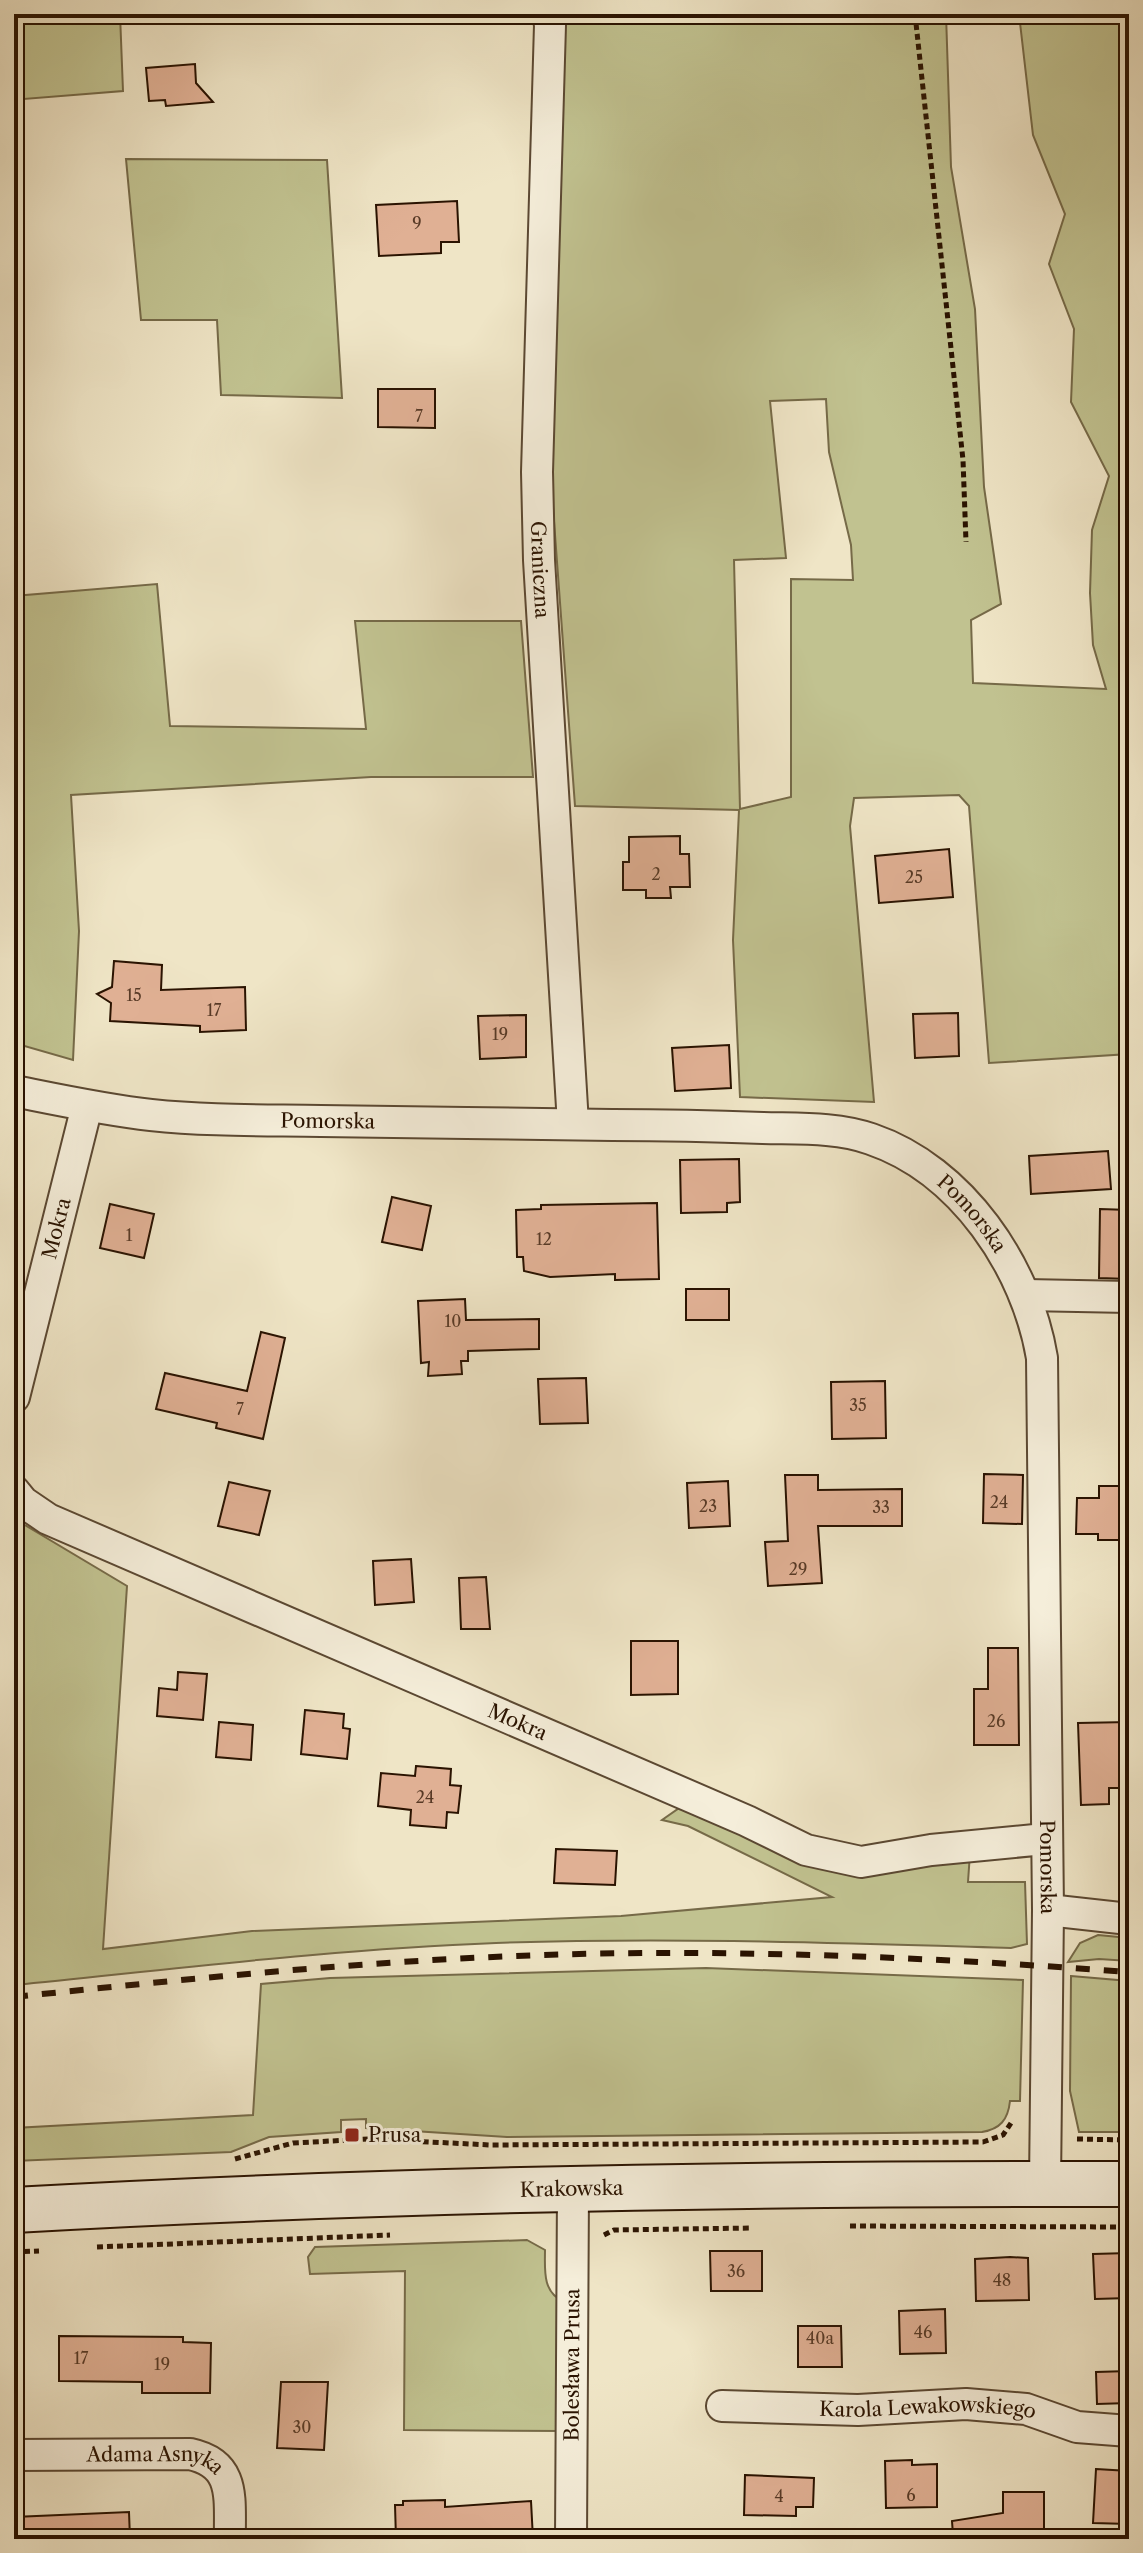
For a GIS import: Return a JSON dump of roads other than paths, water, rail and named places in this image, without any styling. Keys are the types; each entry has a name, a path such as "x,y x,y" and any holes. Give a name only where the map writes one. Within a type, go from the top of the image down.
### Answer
{"main road":[{"name":"Krakowska","path":"14,2210 253,2197 861,2183 1129,2184"}],"street":[{"name":"Graniczna","path":"548,14 537,487 573,1124"},
{"name":"Pomorska","path":"14,1091 87,1106 194,1118 818,1130 870,1139 902,1152 935,1175 969,1208 1009,1262 1026,1295 1037,1327 1042,1358 1048,1910 1045,2184"},
{"name":"Mokra","path":"14,1397 87,1106"},
{"path":"1026,1295 1129,1297"},
{"name":"Mokra","path":"14,1491 23,1502 48,1519 747,1821 806,1850 861,1862 931,1850 1045,1839"},
{"path":"1048,1910 1129,1919"},
{"name":"Bolesława Prusa","path":"571,2539 573,2190"},
{"name":"Karola Lewakowskiego","path":"722,2406 858,2410 966,2404 1026,2409 1077,2427 1129,2431"},
{"name":"Adama Asnyka","path":"14,2455 190,2454 205,2457 218,2466 228,2483 230,2539"}],"railway":[{"path":"14,1997 330,1967 567,1954 827,1955 1129,1972"}],"place":[{"name":"Prusa","path":"352,2135"}]}
